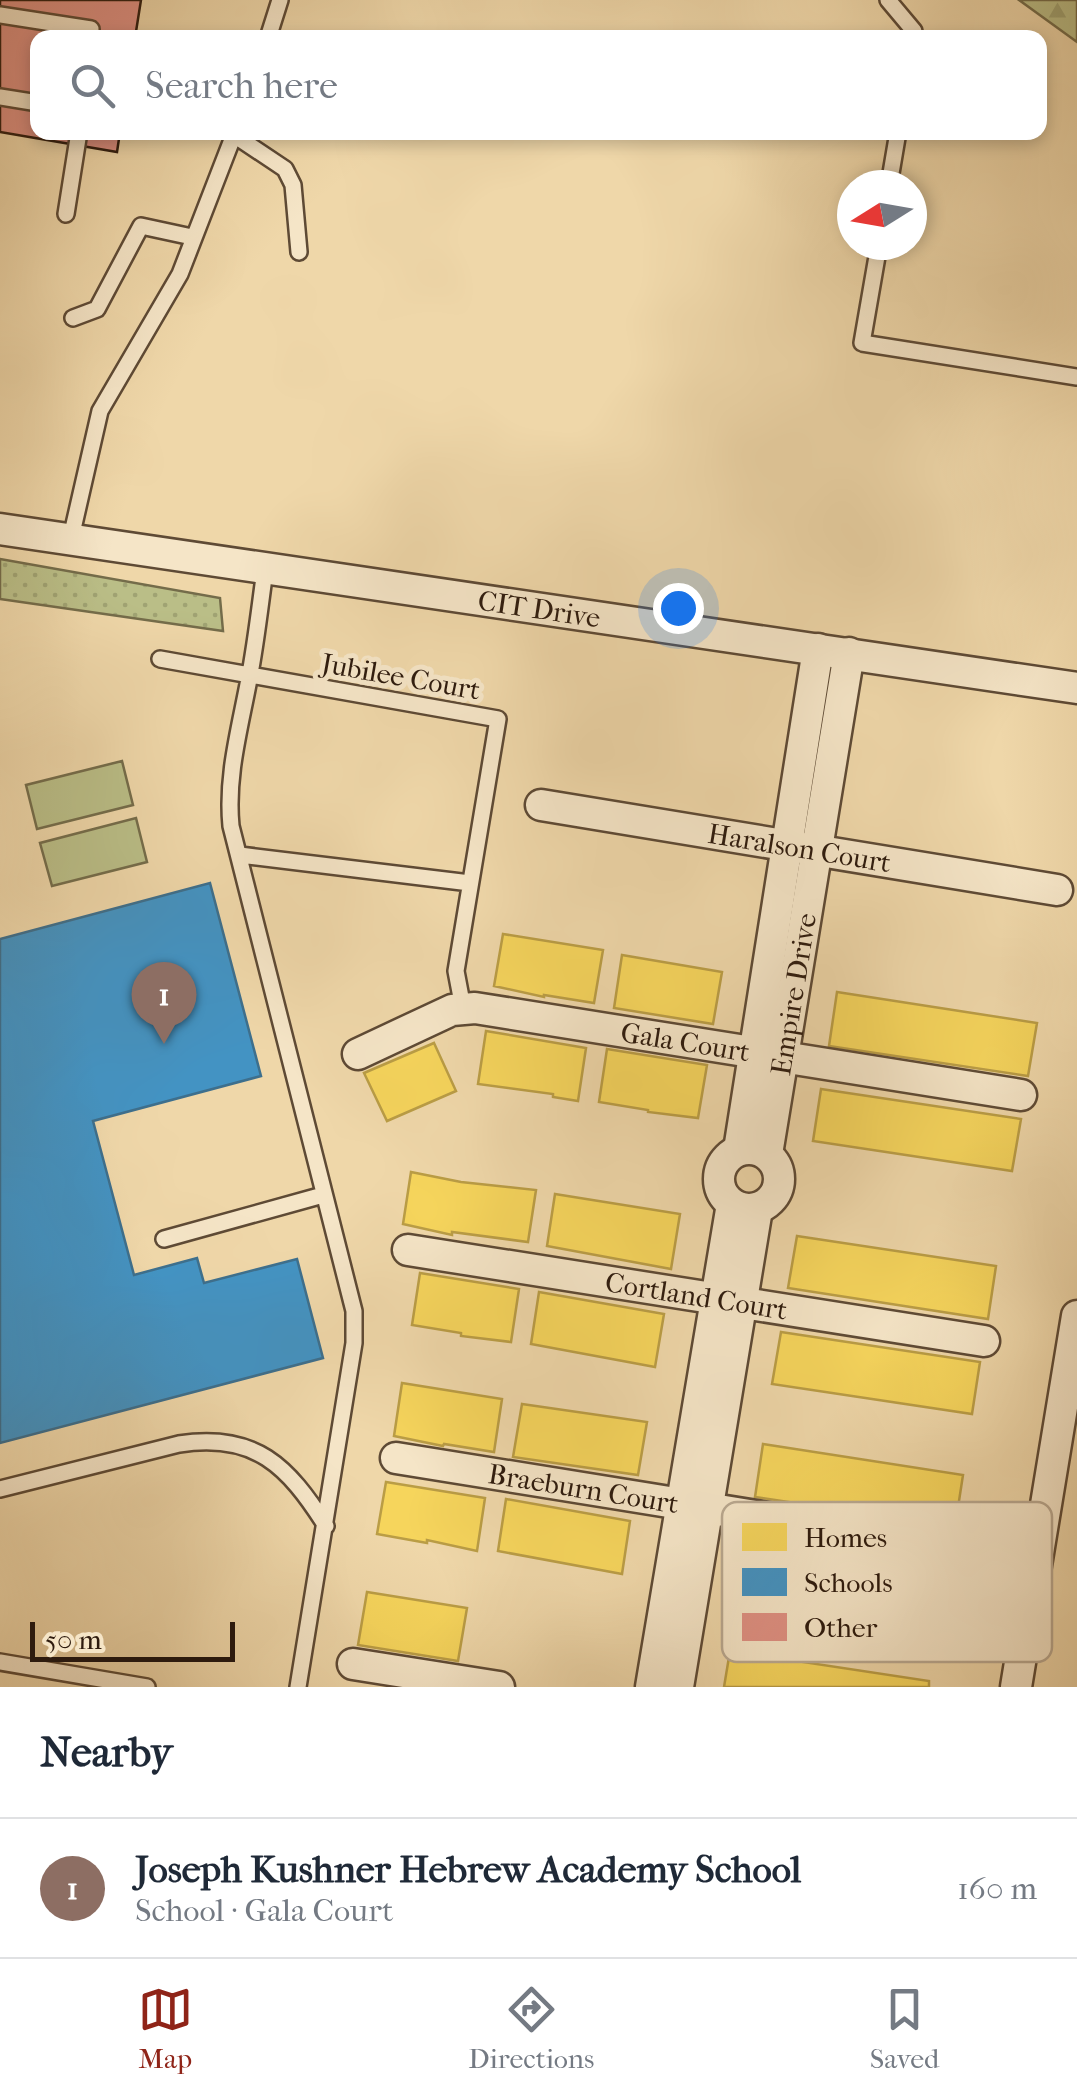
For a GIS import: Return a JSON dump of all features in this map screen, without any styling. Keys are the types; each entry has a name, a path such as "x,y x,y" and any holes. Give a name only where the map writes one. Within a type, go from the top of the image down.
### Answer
{"street":[{"name":"CIT Drive","path":"0,529 1077,688"},
{"name":"Empire Drive","path":"753,1152 768,1056 787,847 818,649"},
{"name":"Empire Drive","path":"768,1056 817,852 848,653"},
{"name":"Haralson Court","path":"540,805 1057,890"},
{"name":"Gala Court","path":"463,1008 1021,1095"},
{"path":"358,1054 463,1008"},
{"name":"Empire Drive","path":"753,1152 779,1170 780,1180 774,1198 744,1206 722,1192 720,1172 724,1162 753,1152"},
{"name":"Empire Drive","path":"678,1687 695,1506 744,1206"},
{"name":"Cortland Court","path":"408,1250 984,1341"},
{"path":"1049,1502 1072,1374 1077,1316"},
{"name":"Braeburn Court","path":"396,1458 722,1510"},
{"name":"Empire Drive","path":"651,1687 695,1506"},
{"path":"1016,1687 1020,1662"},
{"path":"353,1664 499,1687"}],"lane":[{"path":"271,30 280,0"},
{"path":"888,0 914,30"},
{"path":"0,15 91,30"},
{"path":"0,96 30,102"},
{"path":"66,214 78,140"},
{"path":"70,542 100,411 180,274 232,140"},
{"path":"243,140 284,170 293,186 299,252"},
{"path":"892,170 897,140"},
{"path":"72,318 97,309 142,226 192,237"},
{"path":"876,260 862,343 1077,377"},
{"path":"265,570 228,799 231,826 354,1311 326,1526 298,1687"},
{"name":"Jubilee Court","path":"160,659 498,719 456,971 463,1008"},
{"path":"240,855 470,883"},
{"path":"164,1239 323,1195"},
{"path":"0,1489 180,1444 232,1442 258,1452 286,1471 326,1526"},
{"path":"0,1662 147,1687"}],"green space":[{"path":"1019,0 1077,0 1077,42"},
{"path":"0,559 220,598 223,631 0,599"},
{"path":"122,761 133,805 37,829 26,785"},
{"path":"136,818 147,862 52,886 40,843"}],"building: Homes":[{"path":"503,934 603,950 594,1003 494,986"},
{"path":"622,955 722,972 713,1024 614,1008"},
{"path":"837,992 1037,1023 1028,1076 829,1046"},
{"path":"486,1031 586,1048 578,1101 478,1084"},
{"path":"434,1043 456,1091 387,1121 364,1073"},
{"path":"607,1049 707,1065 698,1118 599,1102"},
{"path":"821,1089 1021,1119 1012,1171 813,1141"},
{"path":"411,1172 536,1190 528,1242 452,1235 403,1224"},
{"path":"555,1194 680,1214 671,1269 547,1246"},
{"path":"797,1236 996,1266 988,1319 788,1288"},
{"path":"420,1273 519,1289 511,1342 412,1325"},
{"path":"539,1292 664,1314 655,1367 531,1344"},
{"path":"781,1332 980,1362 972,1414 772,1384"},
{"path":"402,1383 502,1399 494,1452 394,1436"},
{"path":"522,1404 647,1422 638,1475 513,1457"},
{"path":"763,1444 963,1475 959,1502 788,1502 755,1497"},
{"path":"386,1482 485,1498 477,1551 377,1534"},
{"path":"506,1499 630,1521 622,1574 498,1551"},
{"path":"367,1592 467,1608 458,1661 358,1645"},
{"path":"728,1662 803,1662 929,1681 929,1687 724,1687"}],"building: Schools":[{"path":"210,883 261,1076 93,1121 134,1275 197,1258 204,1283 297,1259 323,1358 0,1443 0,939"}],"building: Other":[{"path":"0,0 141,0 136,30 30,30 30,137 0,132"},
{"path":"47,140 119,140 117,152"}],"place":[{"name":"Joseph Kushner Hebrew Academy School","path":"164,1044"}]}
